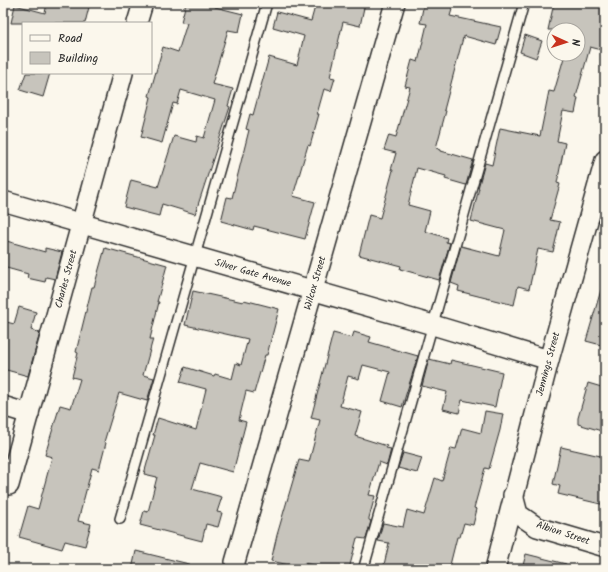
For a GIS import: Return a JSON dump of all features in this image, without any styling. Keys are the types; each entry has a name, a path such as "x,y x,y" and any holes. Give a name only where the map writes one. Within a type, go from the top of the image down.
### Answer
{"street":[{"path":"137,22 143,3"},
{"name":"Wilcox Street","path":"235,562 395,3"},
{"name":"Charles Street","path":"9,485 123,74"},
{"name":"Jennings Street","path":"495,569 549,360 605,160"},
{"name":"Silver Gate Avenue","path":"3,201 549,360"},
{"path":"3,406 29,414"},
{"name":"Albion Street","path":"513,495 518,514 537,527 605,546"}],"lane":[{"path":"120,519 267,3"},
{"path":"364,567 524,3"}],"building":[{"path":"47,3 90,3 85,22 11,23 15,5 45,13"},
{"path":"186,3 216,3 215,7 243,14 239,32 228,30 212,84 233,89 228,106 230,107 195,214 162,204 159,216 124,207 131,180 158,187 174,136 196,142 197,136 204,138 215,100 181,90 177,104 173,103 162,143 141,137 151,97 149,96 163,47 178,52 187,23 181,22"},
{"path":"316,3 365,3 360,26 343,22 330,77 335,78 331,91 324,89 310,146 308,145 293,196 315,202 305,239 254,226 253,230 221,221 227,197 232,198 249,130 246,129 250,114 253,115 269,57 297,65 304,36 273,27 277,12 311,21"},
{"path":"424,3 454,3 450,16 501,27 496,45 464,36 444,110 446,111 436,148 441,151 473,160 466,185 445,179 446,176 417,168 408,205 430,211 425,231 447,238 446,242 450,243 439,280 400,269 401,266 359,255 369,215 380,218 393,170 391,170 396,153 384,150 389,135 396,137 410,87 405,86 412,60 418,62 427,24 420,23"},
{"path":"554,3 605,3 605,38 602,50 590,47 586,61 586,22 550,22"},
{"path":"525,35 542,41 536,58 520,52"},
{"path":"563,62 586,62 576,97 578,98 575,113 563,111 557,141 565,143 557,183 560,184 550,220 560,222 553,252 538,249 529,289 518,286 514,305 458,291 459,286 451,283 461,246 499,256 505,230 471,221 485,163 492,165 500,128 540,136 549,91 554,92"},
{"path":"26,74 50,74 43,97 20,90"},
{"path":"3,240 45,252 45,248 62,252 55,279 46,277 45,282 27,278 28,274 3,267"},
{"path":"105,248 167,265 157,302 159,302 150,339 153,339 143,375 154,378 147,401 119,393 104,442 106,443 99,470 92,468 78,521 91,524 85,546 65,541 62,549 19,537 28,506 38,509 52,457 45,455 60,405 71,408 80,379 72,377 78,353 76,352 92,287 94,287"},
{"path":"601,290 605,290 605,346 586,341"},
{"path":"193,291 243,302 244,300 279,309 267,355 265,355 254,393 246,391 239,420 246,422 233,472 200,463 192,489 222,497 217,512 222,513 218,527 206,524 202,541 140,525 144,511 148,512 157,477 144,474 155,435 153,435 158,418 196,430 206,389 180,382 185,367 214,376 215,374 232,379 236,363 241,365 248,339 185,325"},
{"path":"19,307 36,312 31,330 40,333 28,376 3,369 3,321 14,324"},
{"path":"354,332 371,337 369,342 418,356 402,407 382,401 390,372 363,365 359,379 348,376 340,406 362,412 355,436 387,446 386,448 391,449 387,465 379,462 369,495 375,496 369,518 371,521 366,539 357,538 349,569 330,569 304,563 303,568 271,561 299,460 309,462 320,420 311,418 333,333 352,338"},
{"path":"429,359 450,364 451,360 502,372 495,407 462,400 459,413 443,409 447,392 422,386"},
{"path":"588,383 605,388 605,432 578,424 578,418"},
{"path":"485,411 503,414 500,430 489,469 485,468 474,508 477,509 473,525 464,523 460,537 457,537 449,569 383,569 389,543 378,541 383,523 403,527 407,510 424,515 435,478 442,481 451,448 456,449 462,428 481,433"},
{"path":"561,447 605,457 605,505 558,494 560,486 553,484"},
{"path":"403,453 422,458 417,473 398,468"},
{"path":"136,551 189,564 188,569 132,569"},
{"path":"526,554 566,564 565,569 522,569"}]}
